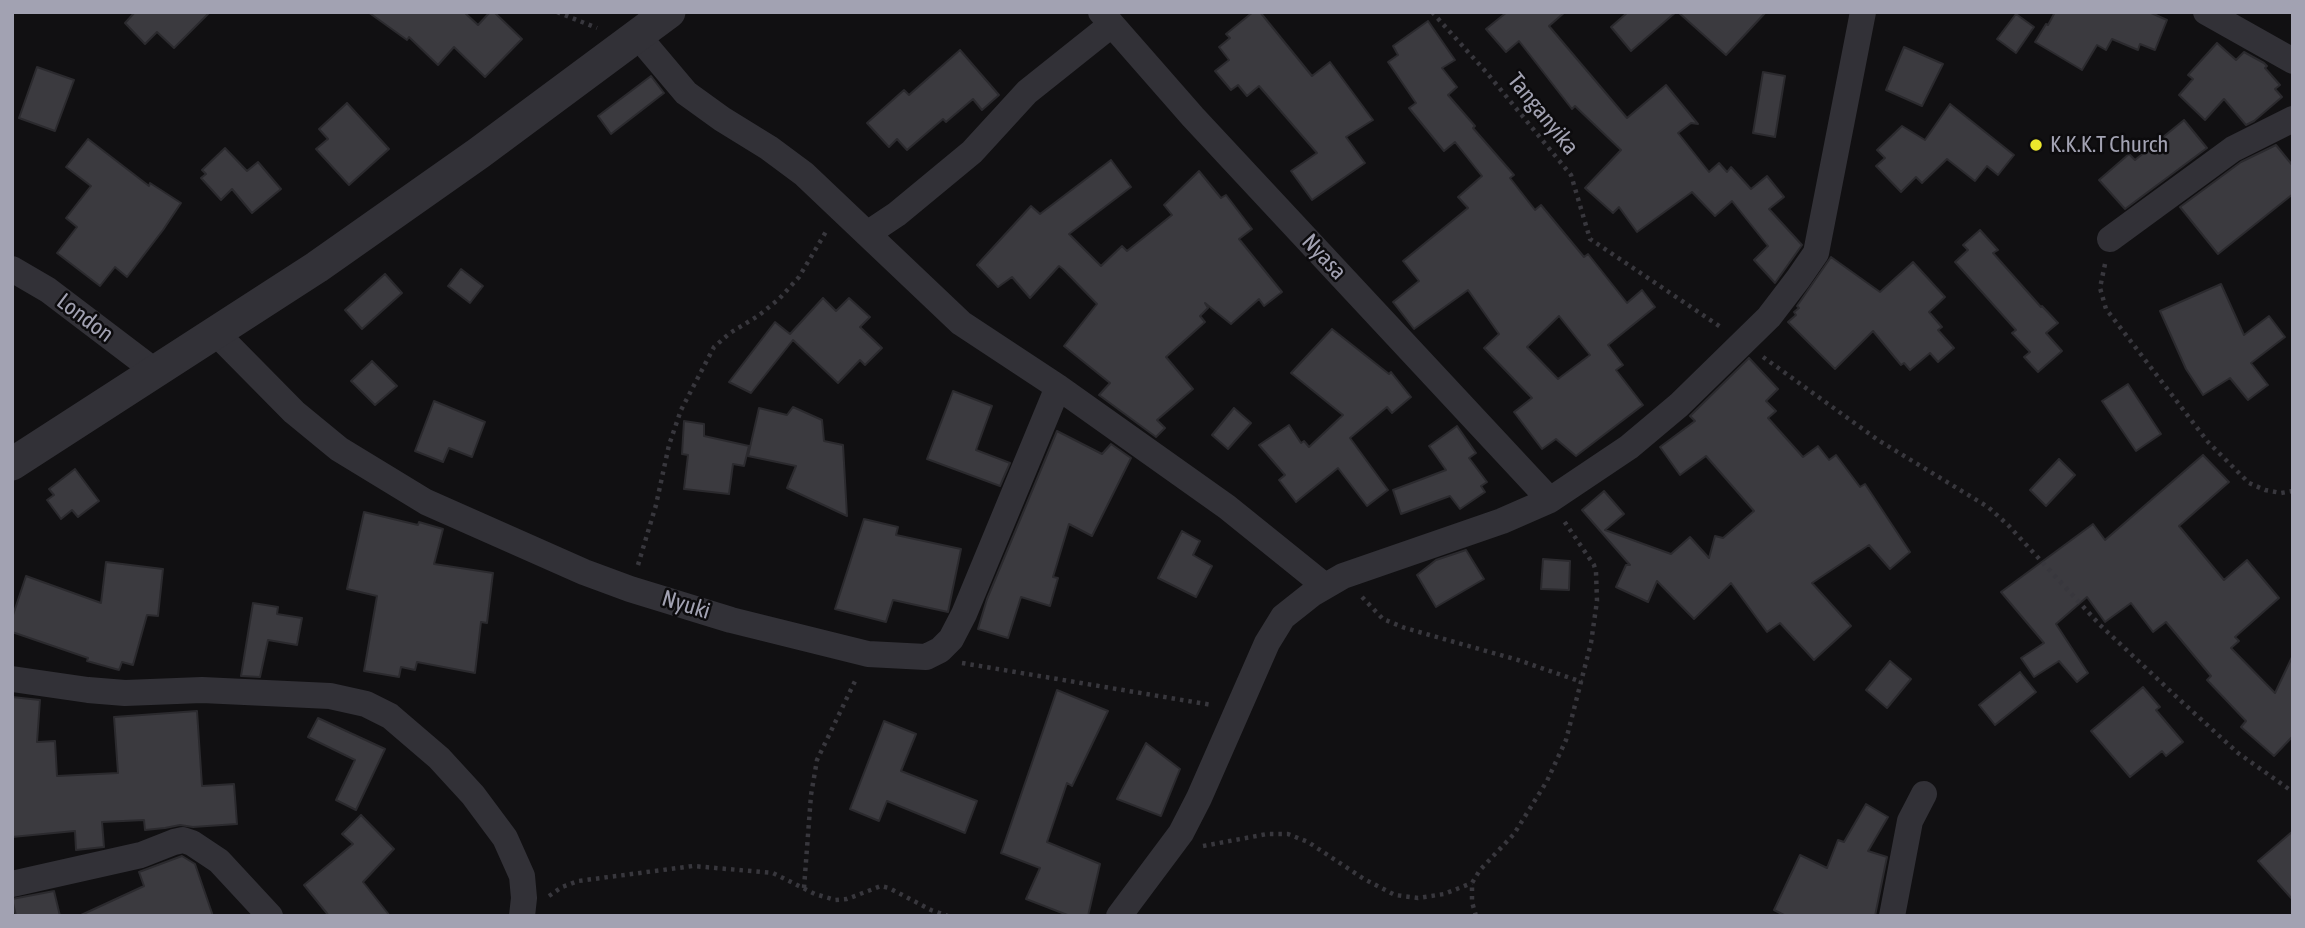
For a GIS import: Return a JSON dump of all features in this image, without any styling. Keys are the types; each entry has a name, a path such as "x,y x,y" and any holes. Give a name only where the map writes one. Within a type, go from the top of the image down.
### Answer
{"street":[{"path":"12,464 317,267 669,12"},
{"path":"1119,916 1170,849 1199,798 1267,643 1283,617 1334,581 1502,521 1550,500 1629,447 1679,405 1769,317 1816,253 1863,12"},
{"path":"2206,12 2293,61"},
{"path":"867,234 897,214 972,152 1027,92 1106,18"},
{"name":"Nyasa","path":"1106,18 1193,117 1550,500"},
{"path":"634,38 686,93 804,174 961,323 1058,387 1334,581"},
{"path":"2110,239 2232,149 2293,119"},
{"name":"London","path":"12,269 48,290 156,372"},
{"name":"Nyuki","path":"216,333 294,412 339,449 426,502 584,572 630,589 731,620 868,654 926,657"},
{"path":"926,657 940,650 951,639 964,614 1058,387"},
{"path":"12,678 88,690 202,690 330,695 366,704 390,716 439,758 473,795 505,838 522,876 524,898 530,910"},
{"path":"1892,916 1910,821 1924,794"},
{"path":"12,884 141,855 183,841 192,843 219,861 270,916"}],"path":[{"path":"557,12 634,38"},
{"name":"Tanganyika","path":"1432,12 1488,73 1571,176 1590,239 1744,343 1878,440 1988,507 2008,525 2100,625 2171,692 2238,753 2293,792"},
{"path":"630,589 656,505 669,445 681,410 696,379 714,347 779,299 799,277 840,209"},
{"path":"2110,239 2101,288 2106,309 2208,442 2232,468 2249,483 2265,490 2281,493 2293,491"},
{"path":"1476,916 1472,902 1472,883 1480,870 1514,834 1547,781 1566,740 1591,643 1596,612 1597,572 1550,500"},
{"path":"1334,581 1383,619 1405,628 1518,660 1582,682"},
{"path":"804,888 811,795 817,760 868,654"},
{"path":"926,657 1237,709"},
{"path":"1170,849 1267,834 1289,834 1308,842 1364,879 1395,895 1418,898 1444,894 1472,883"},
{"path":"530,910 562,887 578,881 693,866 773,873 835,900 881,886 948,916"}],"building":[{"path":"135,12 210,12 174,48 157,32 145,44 125,23"},
{"path":"368,12 464,12 478,25 490,12 494,12 522,39 485,77 454,47 438,65 409,37 407,40"},
{"path":"1253,12 1260,12 1312,76 1330,62 1373,120 1346,137 1365,163 1312,200 1291,171 1317,153 1259,86 1247,96 1238,85 1231,90 1215,71 1229,60 1219,47 1230,38 1226,34"},
{"path":"1507,12 1565,12 1549,26 1627,118 1666,85 1698,124 1691,123 1678,133 1709,172 1719,163 1727,172 1731,167 1751,189 1767,176 1784,197 1769,209 1802,245 1775,283 1754,260 1768,246 1732,201 1715,216 1692,192 1637,232 1619,207 1613,213 1585,188 1621,150 1575,106 1572,109 1519,41 1506,52 1486,29"},
{"path":"1628,12 1676,12 1631,51 1611,27"},
{"path":"1678,12 1766,12 1726,55"},
{"path":"2055,12 2149,12 2167,20 2155,50 2140,44 2138,50 2112,39 2106,50 2097,45 2082,70 2035,42"},
{"path":"2016,14 2034,27 2016,53 1997,39"},
{"path":"1428,21 1455,60 1442,68 1457,87 1448,95 1514,175 1510,178 1535,210 1541,205 1584,257 1588,254 1627,303 1642,290 1655,307 1608,345 1623,365 1616,370 1643,405 1576,456 1556,439 1542,449 1514,412 1532,398 1484,348 1499,334 1468,290 1414,329 1393,302 1419,281 1403,261 1468,208 1458,197 1482,176 1455,142 1444,151 1409,108 1416,103 1388,62 1398,55 1393,46","holes":["1559,316 1590,355 1558,379 1527,347"]},
{"path":"2217,43 2236,60 2244,52 2264,63 2267,66 2265,68 2280,85 2275,89 2282,97 2246,125 2224,99 2205,120 2179,95 2193,79 2188,75"},
{"path":"1904,47 1943,64 1922,106 1886,90"},
{"path":"960,50 999,95 982,110 973,99 946,122 943,119 907,150 897,139 889,147 867,123 904,90 909,95"},
{"path":"37,67 74,80 55,131 19,118"},
{"path":"1763,72 1785,76 1775,137 1753,133"},
{"path":"651,76 664,93 611,134 598,116"},
{"path":"347,103 389,149 349,185 316,149 328,139 319,129"},
{"path":"1950,104 2014,155 1998,175 1987,166 1975,181 1947,159 1922,183 1916,177 1901,192 1876,166 1885,158 1877,150 1902,126 1925,140"},
{"path":"2184,120 2207,148 2125,209 2099,180 2129,154 2135,160"},
{"path":"88,139 149,186 150,183 181,203 127,277 115,267 100,286 57,253 77,227 66,218 91,186 66,167"},
{"path":"2276,145 2293,166 2293,194 2218,254 2180,207 2241,162"},
{"path":"225,148 247,171 258,162 281,189 252,213 232,189 221,200 201,178 206,174 202,170"},
{"path":"1111,160 1131,187 1069,234 1101,266 1122,246 1127,251 1172,215 1164,205 1199,171 1221,198 1226,195 1252,229 1239,239 1282,292 1264,306 1259,299 1231,324 1205,303 1208,308 1200,316 1205,322 1166,357 1193,389 1157,420 1165,428 1156,437 1099,395 1110,383 1064,346 1097,304 1063,269 1059,266 1030,298 1012,277 998,287 977,265 1031,206 1040,214"},
{"path":"1980,230 1998,250 1993,253 2058,323 2046,333 2062,351 2038,372 2024,357 2030,352 2012,333 2016,330 1955,262 1968,250 1963,245"},
{"path":"1831,257 1880,292 1913,262 1945,297 1929,312 1942,327 1938,330 1954,348 1938,362 1930,353 1910,370 1904,363 1901,365 1873,331 1835,369 1788,322 1796,315 1794,312 1799,308 1797,306"},
{"path":"461,269 483,286 470,303 448,286"},
{"path":"385,274 402,293 362,329 345,310"},
{"path":"2221,284 2244,335 2269,316 2285,337 2251,363 2268,385 2248,400 2230,378 2203,395 2186,369 2160,311"},
{"path":"823,298 836,311 849,298 870,317 860,327 882,348 865,365 860,360 838,383 793,340 751,393 729,382 775,322 790,334"},
{"path":"1332,329 1389,374 1391,372 1411,397 1392,413 1387,407 1350,438 1388,490 1367,506 1338,468 1296,502 1279,480 1285,475 1259,445 1289,425 1301,443 1304,441 1309,447 1343,415 1291,373"},
{"path":"1749,358 1778,389 1766,401 1776,411 1768,418 1803,457 1818,446 1829,460 1836,455 1860,487 1865,484 1910,552 1890,569 1869,545 1812,583 1851,626 1814,660 1780,623 1767,632 1731,583 1694,619 1657,581 1648,602 1616,587 1626,565 1630,565 1582,510 1604,491 1624,514 1605,530 1671,554 1690,537 1709,558 1715,536 1723,538 1754,511 1706,456 1680,475 1660,447 1695,421 1690,416"},
{"path":"372,361 397,386 375,405 351,381"},
{"path":"2128,384 2161,434 2136,451 2102,401"},
{"path":"953,391 992,406 976,450 1010,463 1000,486 927,459"},
{"path":"434,401 485,422 472,457 449,448 443,462 415,451"},
{"path":"793,407 822,420 824,441 843,445 847,516 787,488 796,466 748,456 759,408 787,415"},
{"path":"1234,408 1251,423 1228,449 1212,435"},
{"path":"684,421 704,424 704,436 749,446 744,466 733,464 729,494 684,489 688,455 682,454"},
{"path":"1457,426 1476,453 1469,458 1487,482 1481,486 1485,492 1460,509 1450,496 1401,514 1393,490 1446,470 1429,446"},
{"path":"1057,431 1102,454 1111,444 1131,458 1092,536 1069,524 1053,577 1058,578 1050,606 1021,597 1008,638 978,629 987,599"},
{"path":"2203,455 2229,482 2179,526 2224,580 2247,560 2279,598 2235,637 2239,641 2231,648 2275,693 2293,655 2293,736 2274,756 2241,727 2246,721 2207,680 2211,676 2166,622 2153,632 2131,603 2105,622 2087,597 2056,624 2088,673 2077,682 2059,661 2034,677 2021,658 2044,643 2001,592 2093,524 2105,540"},
{"path":"2059,459 2075,475 2046,506 2030,490"},
{"path":"75,469 99,501 78,517 72,510 61,519 47,500 54,495 49,489"},
{"path":"364,512 443,529 434,564 493,573 487,623 481,622 475,673 417,662 415,670 401,667 399,677 364,671 377,596 347,589"},
{"path":"864,519 898,527 896,535 961,549 948,612 893,600 886,622 835,609"},
{"path":"1182,531 1200,541 1193,555 1212,566 1196,597 1158,578"},
{"path":"1466,550 1484,579 1436,607 1417,575 1436,560"},
{"path":"1543,559 1570,561 1569,590 1541,589"},
{"path":"106,562 163,569 158,616 147,615 133,665 122,662 119,670 87,661 88,658 12,632 12,618 26,576 101,603"},
{"path":"253,603 278,607 277,614 302,618 297,645 268,640 260,677 241,676"},
{"path":"1890,661 1911,679 1887,708 1866,690"},
{"path":"2020,672 2036,692 1995,725 1979,705"},
{"path":"2143,687 2160,707 2156,710 2183,742 2166,756 2162,751 2130,777 2091,731"},
{"path":"1057,690 1108,711 1072,786 1067,783 1047,842 1100,864 1088,916 1070,916 1026,899 1040,868 1001,853"},
{"path":"12,697 40,700 37,742 55,741 57,776 118,773 114,717 197,711 202,786 234,784 237,824 193,827 180,825 145,830 144,820 102,822 104,847 76,850 75,831 12,837"},
{"path":"318,718 385,749 356,810 336,800 355,760 308,737"},
{"path":"884,721 916,734 901,771 977,801 965,833 887,801 879,821 850,809"},
{"path":"1146,743 1180,769 1161,816 1117,799"},
{"path":"1866,804 1888,817 1868,851 1887,857 1875,916 1786,916 1774,910 1800,855 1827,868 1838,840 1844,842"},
{"path":"361,815 394,849 363,882 390,916 329,916 304,885 353,844 342,834"},
{"path":"2293,831 2293,900 2258,861"},
{"path":"182,856 195,864 213,916 79,916 144,886 139,872"},
{"path":"54,891 60,916 16,916 12,899"}],"place":[{"name":"K.K.K.T Church","path":"2036,145"}]}
